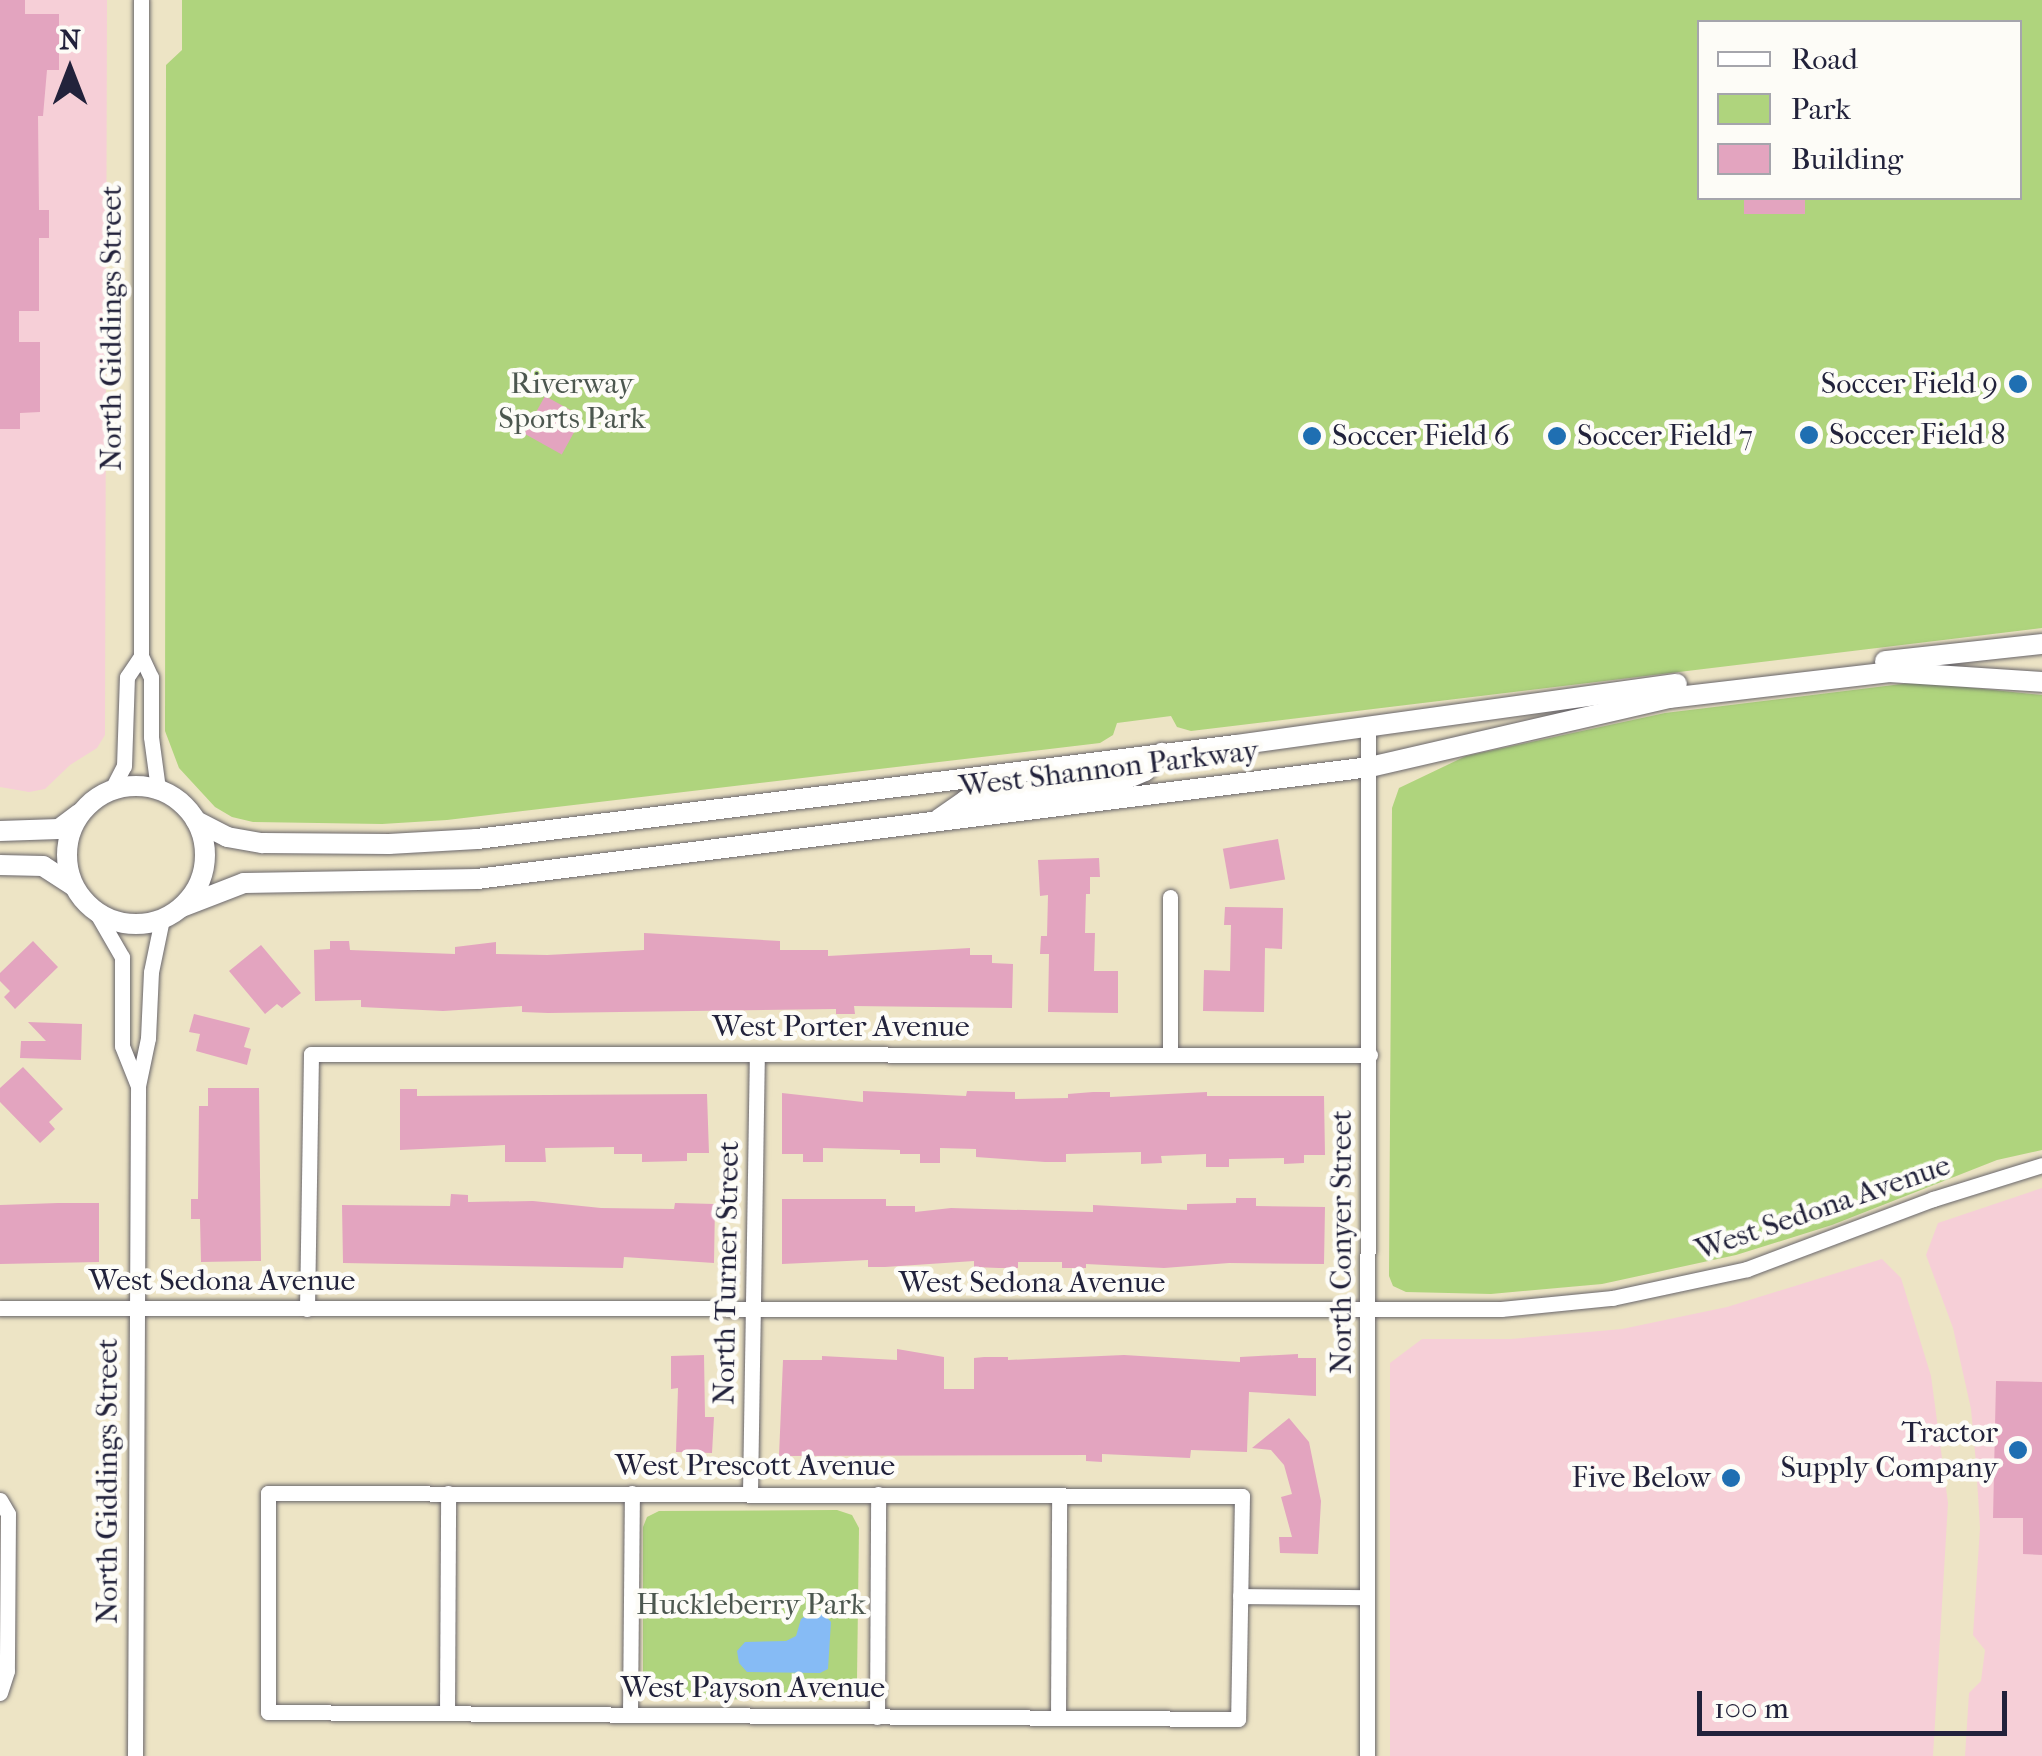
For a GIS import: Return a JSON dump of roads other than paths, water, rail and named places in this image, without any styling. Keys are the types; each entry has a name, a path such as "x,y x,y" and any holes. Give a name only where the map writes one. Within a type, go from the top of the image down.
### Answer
{"street":[{"name":"North Giddings Street","path":"140,0 141,656 151,676 151,737 158,790"},
{"name":"West Shannon Parkway","path":"196,821 228,837 262,843 434,842 1368,728 1564,697 2042,644"},
{"name":"North Giddings Street","path":"111,790 124,766 127,677 141,656"},
{"name":"West Shannon Parkway","path":"182,907 244,884 477,879 1370,767 1669,698 1889,672 2042,682"},
{"name":"North Conyer Street","path":"1367,1756 1368,728"},
{"path":"938,820 966,800 1118,782 1145,771 1162,753"},
{"path":"0,831 59,828 111,790 142,786 158,790 186,808 196,821 204,843 204,867 196,889 182,907 162,919 140,924 117,922 96,912 73,886 44,866 0,865"},
{"path":"73,886 66,848 80,813"},
{"path":"1170,897 1170,1054"},
{"name":"North Giddings Street","path":"96,912 122,957 122,1046 138,1086"},
{"name":"North Giddings Street","path":"135,1756 138,1086 148,1038 151,972 162,919"},
{"name":"West Porter Avenue","path":"307,1309 311,1054 1370,1055"},
{"name":"North Turner Street","path":"750,1493 757,1054"},
{"name":"West Sedona Avenue","path":"0,1308 1536,1307 1670,1286 1747,1269 1934,1199 2042,1165"},
{"name":"West Prescott Avenue","path":"268,1712 268,1493 1242,1496 1240,1596"},
{"path":"447,1713 448,1493"},
{"path":"630,1714 632,1493"},
{"path":"877,1716 878,1494"},
{"path":"1058,1495 1058,1718"},
{"path":"0,1500 8,1514 7,1671 0,1694"},
{"path":"1240,1596 1367,1597"},
{"name":"West Payson Avenue","path":"268,1712 1238,1719 1240,1596"}],"water":[{"path":"811,1612 824,1614 831,1622 828,1669 820,1673 747,1672 739,1663 737,1651 745,1642 786,1641 796,1636 801,1619"}],"place":[{"name":"Soccer Field 9","path":"2018,384"},
{"name":"Soccer Field 8","path":"1809,435"},
{"name":"Soccer Field 6","path":"1312,436"},
{"name":"Soccer Field 7","path":"1557,436"},
{"name":"Tractor Supply Company","path":"2018,1450"},
{"name":"Five Below","path":"1731,1478"}],"park label":[{"name":"Riverway Sports Park","path":"572,401"},
{"name":"Huckleberry Park","path":"751,1605"}]}
